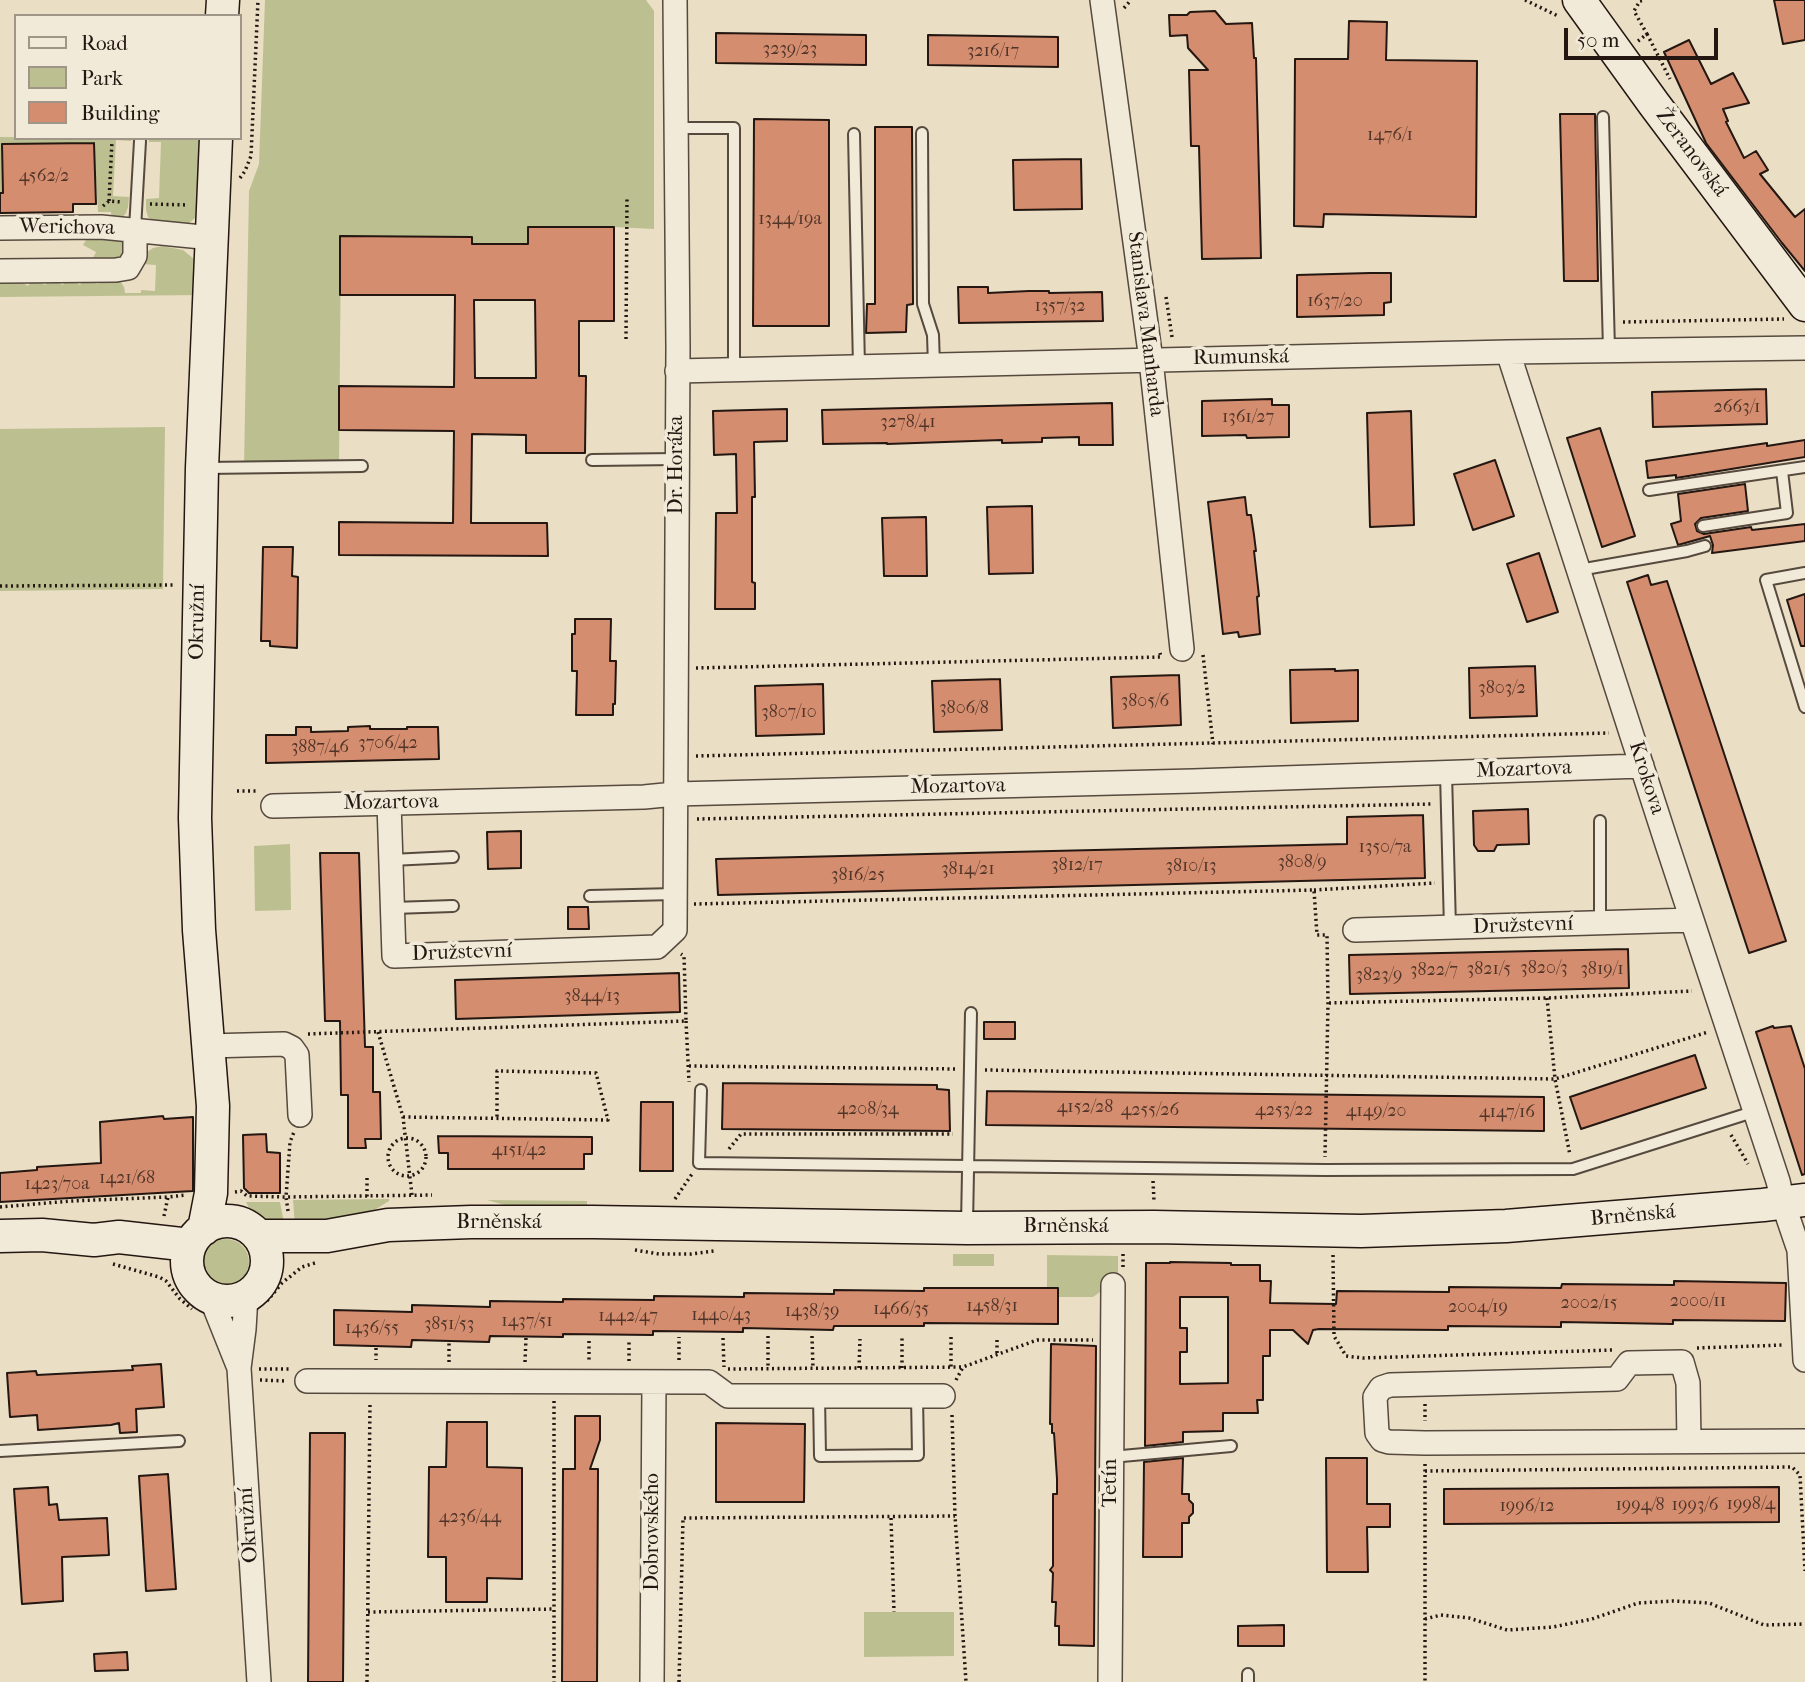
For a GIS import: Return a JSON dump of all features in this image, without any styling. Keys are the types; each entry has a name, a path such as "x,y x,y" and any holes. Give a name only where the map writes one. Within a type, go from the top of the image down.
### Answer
{"main road":[{"name":"Žeranovská","path":"1571,9 1654,104 1791,306"},
{"name":"Okružní","path":"217,140 232,177 212,238 199,584 195,818 198,930 213,1106 231,1192 249,1230"},
{"name":"Okružní","path":"194,1246 211,1194 213,1106"},
{"name":"Brněnská","path":"266,1269 388,1225 593,1222 1361,1231 1506,1226 1784,1203"},
{"path":"0,1236 42,1235 97,1251 194,1246 221,1222 249,1230 265,1252 266,1269 256,1299 203,1305 190,1276 194,1246"},
{"name":"Brněnská","path":"249,1230 292,1236 326,1248"}],"street":[{"name":"Dr. Horáka","path":"675,0 675,794 679,899 675,937"},
{"name":"Stanislava Manharda","path":"1102,0 1150,360 1170,646"},
{"name":"Werichova","path":"0,228 101,227 212,238"},
{"name":"Werichova","path":"0,271 128,268 135,256 135,229"},
{"name":"Rumunská","path":"677,371 1805,348"},
{"name":"Krokova","path":"1508,352 1784,1203 1802,1249 1805,1360"},
{"name":"Mozartova","path":"269,798 389,803 1206,781 1642,766"},
{"name":"Družstevní","path":"389,803 394,956 657,947 675,937"},
{"name":"Družstevní","path":"1354,930 1692,920"},
{"path":"207,1046 284,1044 292,1048 297,1055 300,1115"},
{"name":"Tetín","path":"1110,1682 1113,1285"},
{"name":"Okružní","path":"256,1299 244,1329 252,1373 259,1682"},
{"name":"Okružní","path":"203,1305 252,1373"},
{"path":"1689,1441 1688,1383 1682,1362 1629,1363 1617,1379 1390,1385 1381,1388 1375,1397 1377,1433 1382,1440 1390,1442 1805,1441"},
{"path":"299,1375 371,1381 709,1382 728,1396 917,1396 949,1399"},
{"name":"Dobrovského","path":"652,1682 654,1381"}],"lane":[{"path":"1603,117 1609,351"},
{"path":"676,128 734,128 734,370"},
{"path":"922,132 923,304 933,335 934,365"},
{"path":"854,134 859,367"},
{"path":"135,229 140,141"},
{"path":"592,460 677,459"},
{"path":"202,468 362,466"},
{"path":"1649,490 1805,467"},
{"path":"1703,526 1787,513 1782,471"},
{"path":"1579,570 1705,546"},
{"path":"1805,573 1766,580 1805,707"},
{"path":"1446,773 1450,928"},
{"path":"1600,821 1600,923"},
{"path":"391,860 453,857"},
{"path":"590,896 679,899"},
{"path":"393,908 453,906"},
{"path":"967,1228 971,1013"},
{"path":"701,1090 699,1163 1325,1170 1573,1169 1756,1111"},
{"path":"819,1396 820,1456 918,1455 917,1396"},
{"path":"0,1451 179,1441"},
{"path":"1111,1457 1231,1446"}],"path":[{"path":"232,177 251,156 258,0"},
{"path":"1124,8 1132,0"},
{"path":"1525,0 1571,9"},
{"path":"98,206 105,206 109,201 111,141"},
{"path":"626,339 627,198"},
{"path":"109,201 194,205"},
{"path":"1165,290 1173,344"},
{"path":"1608,327 1621,322 1786,319 1791,306"},
{"path":"0,586 199,584"},
{"path":"691,668 1161,657 1170,646"},
{"path":"690,757 1617,733"},
{"path":"237,791 269,798"},
{"path":"685,819 1437,804 1447,799"},
{"path":"679,899 1314,890 1438,883"},
{"path":"1314,890 1317,936 1327,935 1325,1170"},
{"path":"675,937 684,956"},
{"path":"298,1034 686,1021 684,956 675,937"},
{"path":"1328,1003 1547,998 1715,990"},
{"path":"689,1066 1555,1079 1727,1027"},
{"path":"378,1032 403,1117 412,1195"},
{"path":"403,1117 608,1120 596,1073 497,1071 497,1118"},
{"path":"286,1198 290,1142 300,1115"},
{"path":"1723,1121 1758,1182 1784,1203"},
{"path":"674,1200 699,1163 726,1153 741,1135 969,1134"},
{"path":"405,1138 421,1143 427,1159 418,1174 409,1176 395,1172 388,1159 392,1145 405,1138"},
{"path":"367,1178 368,1197"},
{"path":"0,1208 71,1201 168,1197"},
{"path":"256,1299 282,1283 326,1248"},
{"path":"633,1250 659,1254 713,1251"},
{"path":"97,1251 159,1277 166,1281 180,1298 203,1305"},
{"path":"1123,1252 1133,1252"},
{"path":"1333,1253 1334,1336 1346,1356 1363,1358 1611,1350"},
{"path":"768,1336 768,1369"},
{"path":"812,1336 813,1368"},
{"path":"902,1336 902,1368"},
{"path":"525,1371 526,1337"},
{"path":"679,1337 679,1370"},
{"path":"951,1337 951,1367"},
{"path":"723,1338 724,1369"},
{"path":"859,1368 860,1339"},
{"path":"628,1370 629,1340"},
{"path":"996,1340 997,1355"},
{"path":"966,1682 949,1399 964,1367 1037,1340 1112,1340"},
{"path":"589,1341 589,1370"},
{"path":"449,1343 449,1371"},
{"path":"1694,1348 1804,1345"},
{"path":"252,1373 299,1375"},
{"path":"252,1373 299,1375"},
{"path":"367,1682 371,1381"},
{"path":"554,1381 554,1682"},
{"path":"1425,1384 1425,1682"},
{"path":"1425,1471 1792,1466 1800,1475 1805,1571"},
{"path":"678,1682 683,1518 956,1516"},
{"path":"891,1518 894,1612"},
{"path":"1425,1619 1441,1615 1469,1618 1507,1630 1553,1627 1592,1619 1638,1604 1673,1601 1709,1603 1764,1625 1805,1624"},
{"path":"368,1612 554,1609"}],"green space":[{"path":"265,0 646,0 654,11 654,229 529,227 528,244 472,244 472,237 341,236 339,467 244,468 249,191 259,164"},
{"path":"0,137 14,137 14,140 116,140 113,196 129,197 126,213 121,219 112,222 111,212 98,212 94,143 2,144 3,193 0,193"},
{"path":"207,140 200,214 189,223 180,225 154,222 148,217 146,199 159,198 161,142 149,142"},
{"path":"90,233 121,238 126,250 122,259 89,266 96,252 83,245"},
{"path":"162,246 183,250 194,259 198,266 201,295 0,297 0,278 15,278 28,286 33,278 45,285 50,278 63,285 67,277 80,285 85,277 98,284 103,277 119,279 125,293 155,291 156,265 142,264 147,252"},
{"path":"165,427 163,589 0,591 0,429"},
{"path":"290,844 291,910 255,911 254,846"},
{"path":"389,1199 368,1214 295,1226 293,1200"},
{"path":"487,1200 587,1201 587,1210 519,1209"},
{"path":"246,1202 280,1202 285,1228 260,1223"},
{"path":"226,1239 242,1246 249,1262 242,1278 226,1285 210,1278 203,1262 210,1246"},
{"path":"953,1254 994,1254 994,1266 953,1266"},
{"path":"1047,1255 1118,1256 1118,1278 1103,1278 1100,1292 1093,1297 1058,1297 1058,1288 1047,1288"},
{"path":"864,1612 954,1612 954,1656 864,1657"}],"building":[{"path":"1774,0 1805,0 1805,40 1783,44"},
{"path":"1215,11 1226,24 1252,23 1256,58 1261,258 1202,259 1199,146 1191,146 1189,70 1208,70 1188,48 1187,35 1170,36 1169,15"},
{"path":"1349,21 1387,22 1386,60 1477,61 1476,217 1324,214 1323,227 1294,226 1295,59 1348,59"},
{"path":"716,33 866,35 866,65 716,63"},
{"path":"928,35 1058,37 1058,67 928,65"},
{"path":"1689,40 1711,84 1733,73 1749,103 1723,109 1728,121 1726,122 1744,158 1756,151 1768,170 1760,174 1795,217 1805,209 1805,271 1706,143 1664,52"},
{"path":"1560,114 1595,114 1598,281 1564,281"},
{"path":"754,119 829,120 829,326 753,326"},
{"path":"875,127 912,127 913,304 907,305 906,332 866,333 867,304 875,304"},
{"path":"94,143 96,204 73,204 73,212 0,213 0,193 3,193 2,144"},
{"path":"1081,159 1082,209 1014,210 1013,160"},
{"path":"528,227 614,227 614,321 579,321 579,376 586,376 585,453 526,453 526,435 472,434 471,523 547,523 548,556 339,555 339,522 453,523 454,431 339,430 339,386 454,387 455,295 340,295 340,236 472,237 472,244 528,244","holes":["474,300 535,300 536,378 475,378"]},
{"path":"1391,273 1391,302 1384,303 1384,315 1297,317 1297,275"},
{"path":"958,287 988,287 988,293 1102,292 1103,321 959,323"},
{"path":"1766,389 1767,424 1653,427 1652,392"},
{"path":"1272,399 1272,405 1289,405 1289,437 1202,436 1202,401"},
{"path":"1112,403 1113,445 1079,445 1079,437 1042,438 1042,442 1002,443 1002,440 823,444 822,410"},
{"path":"787,409 787,441 754,442 752,582 755,583 755,609 715,609 716,513 737,513 736,454 714,455 713,411"},
{"path":"1411,411 1414,525 1370,527 1367,413"},
{"path":"1600,428 1635,536 1602,547 1567,438"},
{"path":"1805,440 1805,457 1676,478 1676,475 1648,478 1646,461"},
{"path":"1495,460 1514,516 1473,530 1454,474"},
{"path":"1745,484 1748,511 1701,518 1695,524 1697,531 1704,534 1751,527 1752,530 1805,524 1805,541 1712,553 1710,536 1678,545 1671,524 1681,521 1678,494"},
{"path":"1245,497 1247,515 1251,515 1256,551 1260,634 1239,637 1238,632 1223,634 1208,502"},
{"path":"1032,506 1033,573 989,574 987,507"},
{"path":"926,517 927,576 884,576 882,518"},
{"path":"263,547 293,547 292,576 298,577 297,648 270,646 270,641 261,641"},
{"path":"1539,553 1558,612 1527,622 1507,564"},
{"path":"1648,575 1651,585 1667,581 1786,941 1749,953 1627,582"},
{"path":"1805,594 1805,646 1801,646 1787,600"},
{"path":"575,619 611,619 610,661 616,661 613,715 576,715 577,671 572,671 572,634 575,634"},
{"path":"1535,666 1537,716 1470,718 1469,668"},
{"path":"1290,670 1358,670 1358,721 1291,723"},
{"path":"1179,675 1181,725 1113,728 1111,677"},
{"path":"1000,679 1002,730 934,732 932,681"},
{"path":"823,684 824,734 756,736 755,686"},
{"path":"370,726 370,729 438,727 439,759 266,763 266,735 296,735 296,727 311,727 311,732 348,731 348,727"},
{"path":"1528,809 1529,844 1497,845 1494,851 1478,851 1474,845 1473,811"},
{"path":"1423,815 1425,878 718,895 716,859 1347,844 1347,817"},
{"path":"521,831 521,868 488,869 487,832"},
{"path":"320,853 359,853 365,1047 373,1047 373,1092 380,1092 381,1139 365,1139 366,1148 348,1148 348,1095 341,1095 340,1021 325,1021"},
{"path":"568,907 588,907 589,929 568,929"},
{"path":"1628,949 1629,988 1350,994 1349,955"},
{"path":"679,973 680,1012 456,1019 455,980"},
{"path":"984,1022 1015,1022 1015,1039 984,1039"},
{"path":"1773,1026 1791,1026 1805,1069 1805,1174 1802,1175 1756,1032"},
{"path":"1695,1055 1706,1088 1581,1129 1570,1097"},
{"path":"723,1083 937,1085 937,1089 949,1090 950,1131 722,1129"},
{"path":"987,1091 1544,1097 1544,1131 986,1125"},
{"path":"641,1102 673,1102 673,1171 640,1171"},
{"path":"163,1116 164,1119 193,1117 193,1191 0,1202 0,1173 37,1170 37,1167 101,1163 100,1122"},
{"path":"266,1134 267,1152 280,1153 280,1193 249,1193 244,1188 243,1135"},
{"path":"438,1136 592,1137 592,1154 584,1154 584,1169 448,1169 448,1153 439,1153"},
{"path":"1146,1263 1260,1265 1260,1281 1271,1281 1270,1303 1336,1304 1337,1291 1449,1292 1449,1287 1674,1285 1674,1281 1786,1283 1785,1321 1673,1320 1673,1324 1561,1322 1561,1327 1448,1326 1448,1330 1319,1329 1313,1330 1308,1344 1293,1330 1270,1330 1270,1356 1263,1356 1263,1400 1257,1400 1258,1413 1223,1413 1223,1431 1183,1432 1183,1442 1145,1446","holes":["1180,1297 1228,1297 1228,1383 1180,1384 1180,1352 1187,1352 1187,1328 1180,1328"]},
{"path":"924,1288 1058,1288 1058,1324 924,1323 924,1326 834,1326 833,1330 743,1328 743,1332 653,1331 653,1335 490,1336 489,1342 412,1340 411,1347 334,1345 334,1310 412,1312 412,1305 490,1307 490,1301 654,1300 654,1296 744,1297 744,1293 834,1294 834,1290 924,1291"},
{"path":"1051,1344 1096,1346 1094,1646 1059,1645 1059,1626 1055,1626 1056,1602 1052,1602 1053,1573 1050,1570 1053,1566 1053,1494 1057,1494 1054,1433 1050,1424"},
{"path":"161,1364 164,1407 136,1409 137,1432 120,1433 119,1423 38,1430 37,1415 10,1417 7,1373 36,1371 37,1375 133,1370 132,1366"},
{"path":"575,1416 600,1416 600,1440 590,1469 598,1469 597,1682 562,1682 563,1469 575,1469"},
{"path":"447,1422 487,1422 487,1467 522,1468 522,1579 487,1578 487,1602 446,1602 446,1557 428,1557 429,1467 446,1467"},
{"path":"716,1423 805,1424 804,1502 716,1502"},
{"path":"310,1433 345,1433 343,1682 308,1682"},
{"path":"1183,1458 1182,1494 1189,1494 1193,1513 1189,1517 1189,1523 1182,1523 1182,1557 1143,1557 1144,1462"},
{"path":"1326,1458 1367,1458 1367,1504 1390,1504 1390,1527 1367,1527 1368,1572 1327,1572"},
{"path":"168,1474 176,1589 146,1591 139,1476"},
{"path":"48,1487 49,1505 57,1504 59,1520 107,1518 109,1555 62,1557 63,1601 22,1604 14,1489"},
{"path":"1779,1487 1779,1522 1444,1524 1444,1489"},
{"path":"1284,1625 1284,1646 1238,1646 1238,1626"},
{"path":"127,1652 128,1670 95,1671 94,1654"}]}
